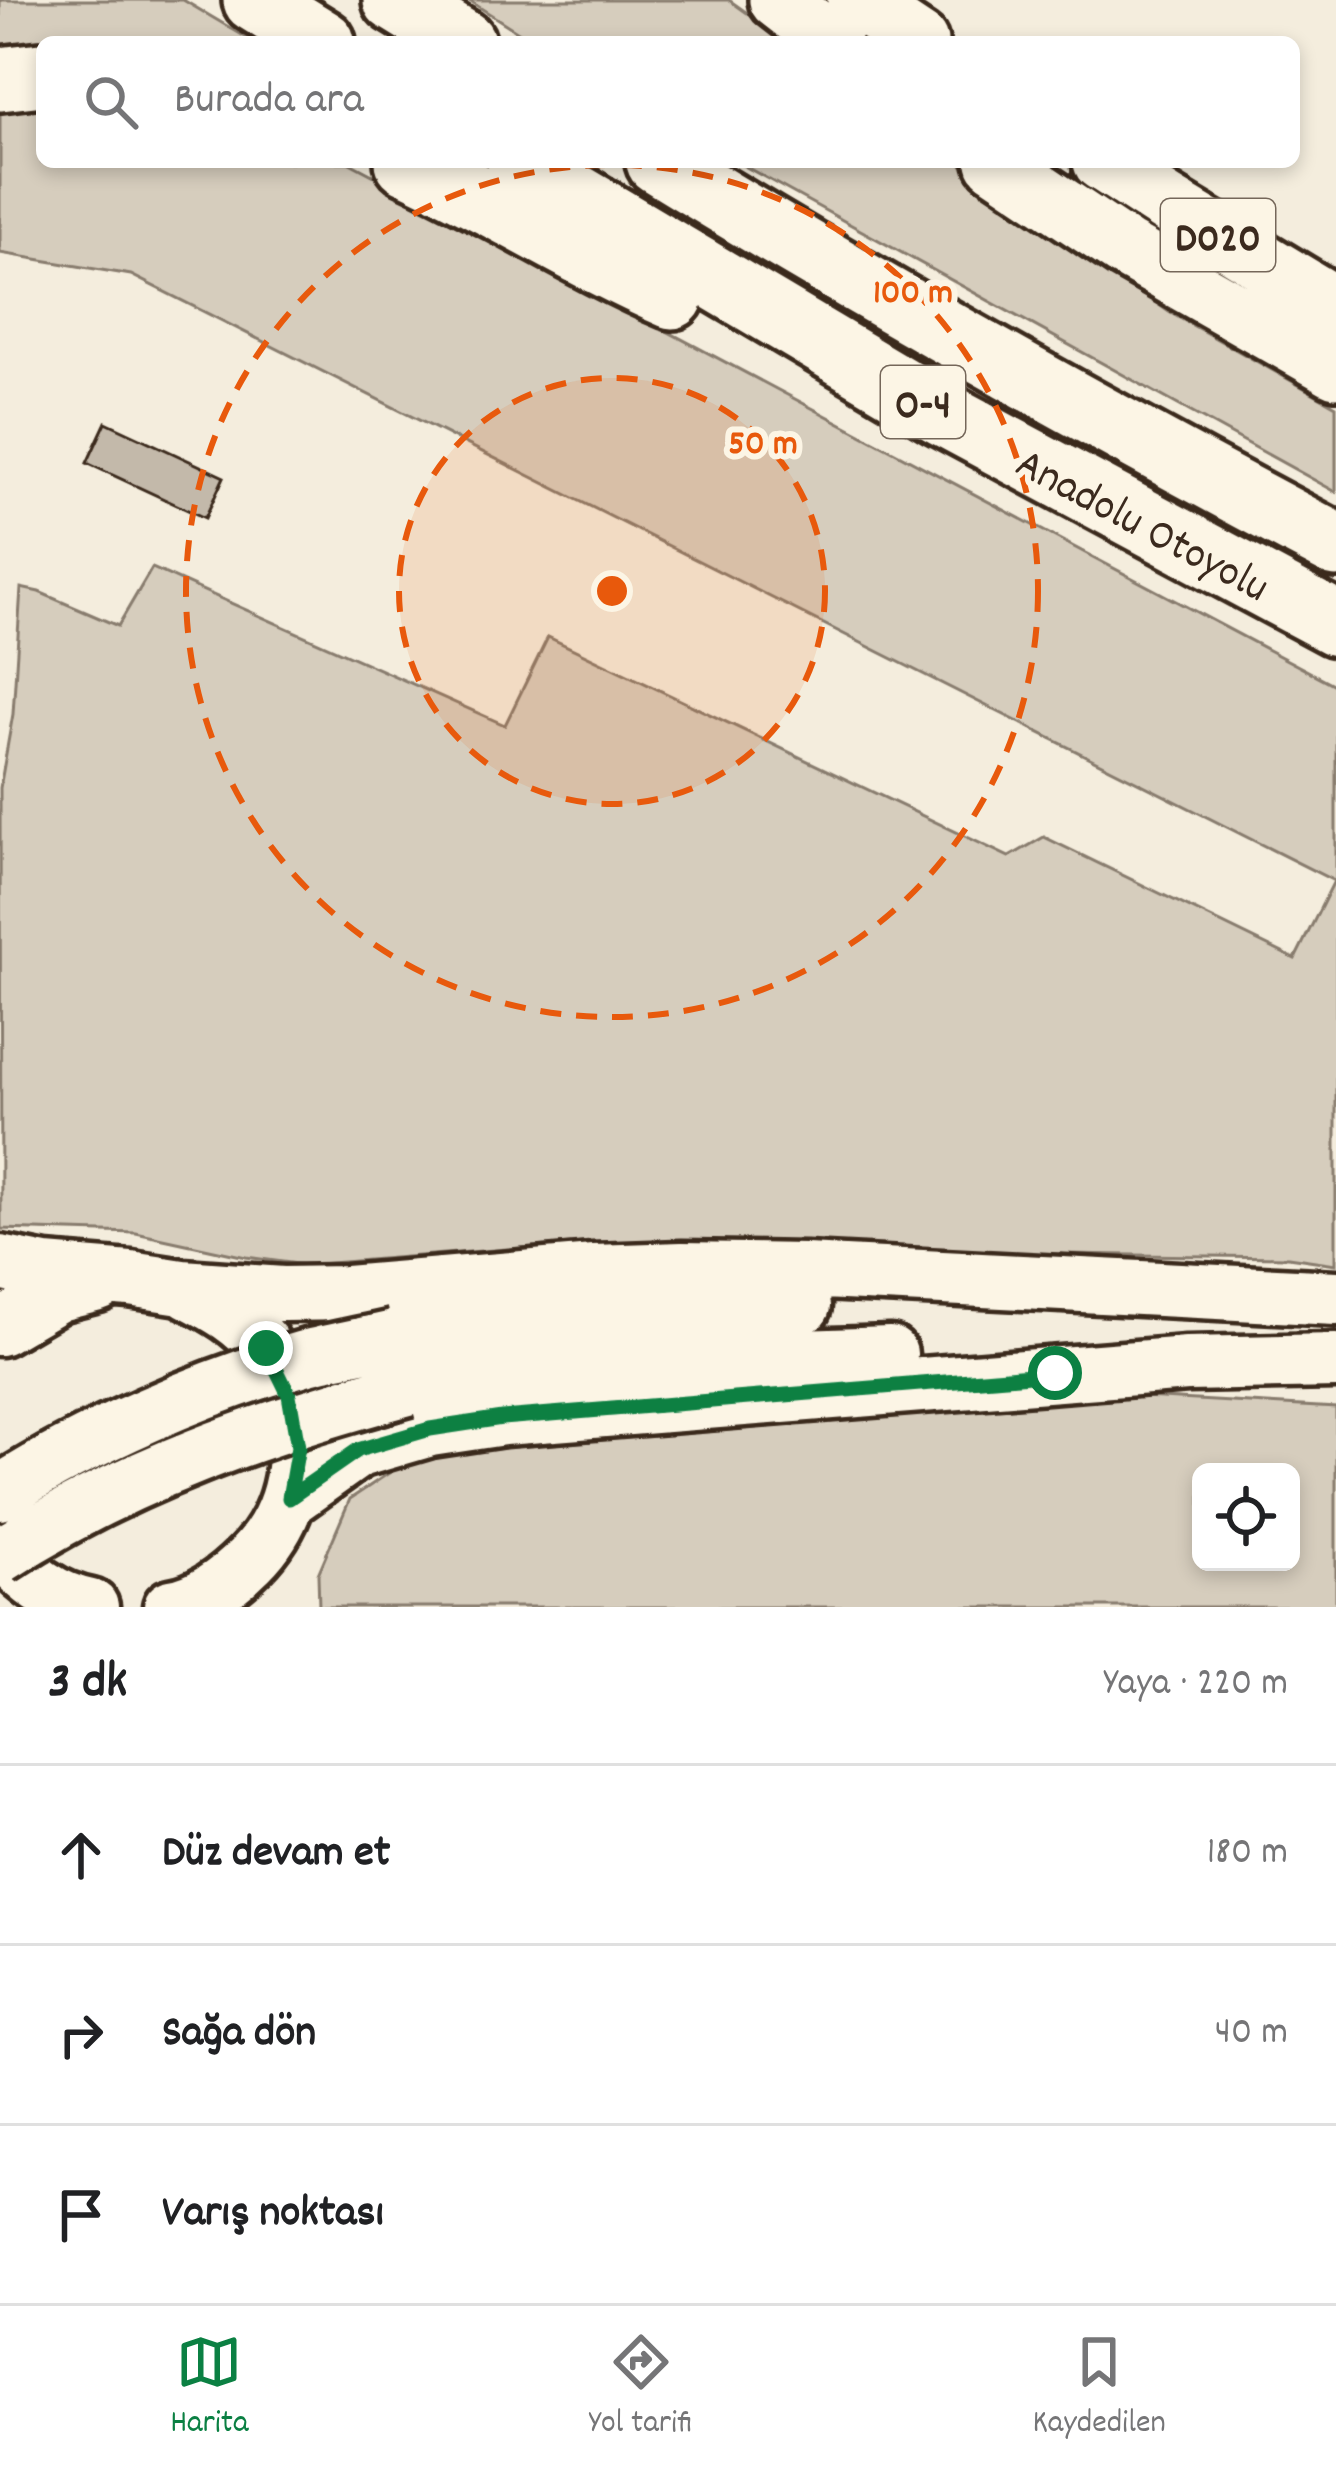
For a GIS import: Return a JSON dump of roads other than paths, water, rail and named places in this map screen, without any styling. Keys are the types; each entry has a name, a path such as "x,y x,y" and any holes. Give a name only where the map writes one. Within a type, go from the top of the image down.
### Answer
{"highway":[{"path":"255,0 313,36"},
{"path":"395,0 453,36"},
{"path":"778,0 824,36"},
{"path":"856,0 910,36"},
{"path":"0,80 36,75"},
{"path":"419,168 638,282 940,412"},
{"name":"Anadolu Otoyolu","path":"529,168 940,412 1336,624"},
{"name":"Anadolu Otoyolu","path":"668,168 768,230 1336,545"},
{"name":"D020","path":"1004,168 1125,249 1336,369"},
{"name":"D020","path":"1112,168 1336,306"}],"main road":[{"path":"0,1263 45,1272 283,1294 347,1294 682,1269 1336,1298"},
{"path":"0,1328 58,1294 156,1283 228,1311 266,1348 289,1395 298,1447 265,1583 269,1607"},
{"path":"73,1606 30,1580 0,1553 124,1485 314,1414 401,1363 570,1313 1256,1293"},
{"path":"0,1492 216,1386 305,1358 401,1363 476,1376 658,1361 1172,1348 1336,1359"},
{"path":"171,1607 227,1582 277,1522 358,1450 430,1429 502,1418 1077,1372 1336,1359"}]}
